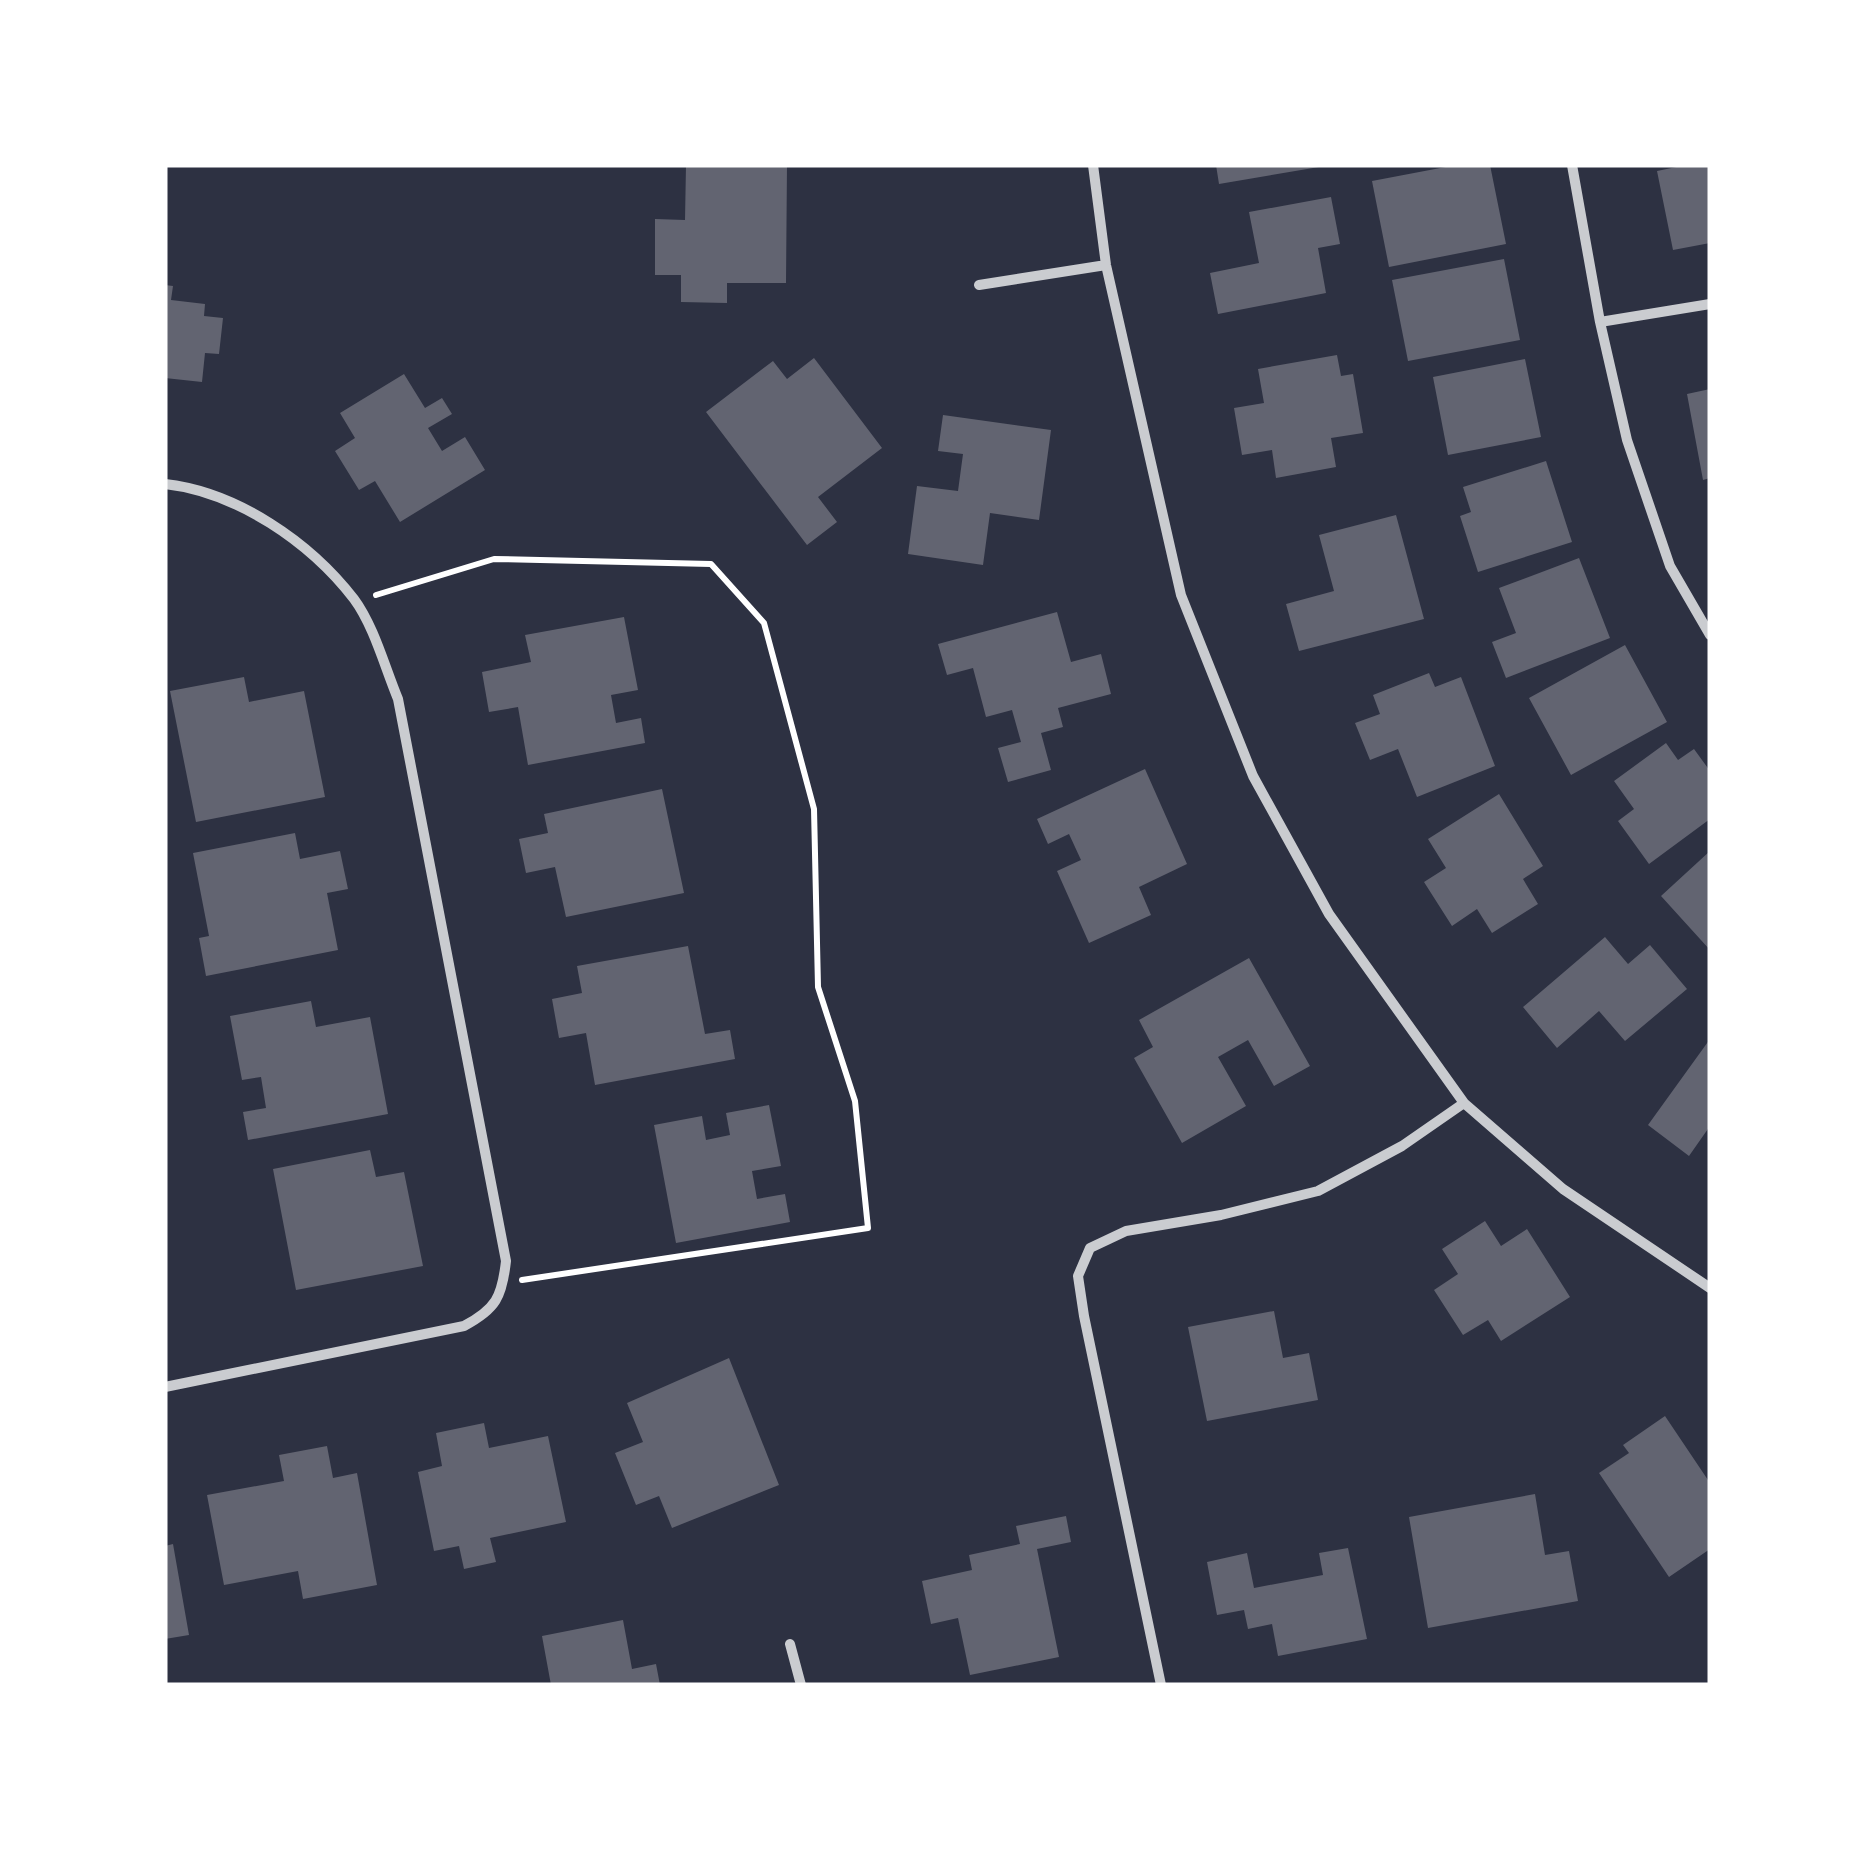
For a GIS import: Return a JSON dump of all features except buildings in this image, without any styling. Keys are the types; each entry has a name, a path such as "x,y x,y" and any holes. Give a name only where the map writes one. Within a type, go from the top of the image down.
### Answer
{"street":[{"path":"1093,165 1106,265 1182,595 1252,776 1329,914 1464,1103 1564,1189 1710,1288"},
{"path":"1572,165 1600,322 1627,440 1670,566 1710,635"},
{"path":"978,286 1106,265"},
{"path":"1600,322 1710,304"},
{"path":"165,484 214,494 272,525 314,557 356,601 398,699 506,1262 498,1300 486,1314 464,1326 165,1387"},
{"path":"1161,1685 1084,1316 1078,1276 1090,1248 1126,1231 1221,1215 1318,1191 1402,1146 1464,1103"},
{"path":"790,1644 800,1685"}],"path":[{"path":"356,601 494,559 711,564 764,623 814,809 818,987 855,1101 868,1228 504,1283"}]}
